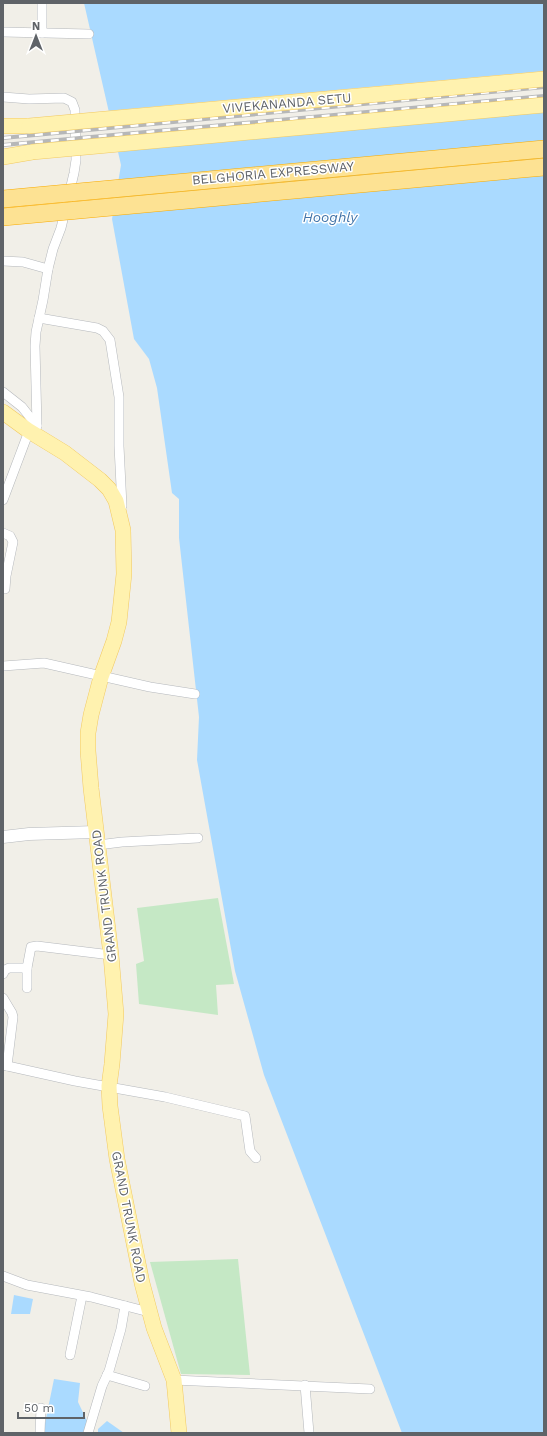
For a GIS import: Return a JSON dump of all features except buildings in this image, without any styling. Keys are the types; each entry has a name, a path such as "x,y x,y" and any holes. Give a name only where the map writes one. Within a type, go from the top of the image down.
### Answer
{"highway":[{"name":"BELGHORIA EXPRESSWAY","path":"3,199 544,149"},
{"name":"BELGHORIA EXPRESSWAY","path":"3,217 544,167"}],"main road":[{"name":"VIVEKANANDA SETU","path":"3,126 29,126 544,79"},
{"name":"VIVEKANANDA SETU","path":"3,157 32,152 544,105"},
{"name":"GRAND TRUNK ROAD","path":"6,416 36,432 86,469 109,489 116,501 123,530 124,574 119,622 91,715 88,733 90,774 116,1014 109,1086 111,1123 116,1159 149,1312 174,1380 179,1433"}],"street":[{"path":"42,3 42,33"},
{"path":"3,32 89,34"},
{"path":"3,97 29,99 64,98 72,102 75,110 76,160 61,228 53,249 48,269 36,332 34,346 36,432 3,500"},
{"path":"3,260 23,262 48,269"},
{"path":"39,318 103,330 110,340 119,397 119,446 123,530"},
{"path":"3,392 22,407 36,432"},
{"path":"3,533 10,536 13,542 5,589"},
{"path":"3,666 44,663 150,687 195,694"},
{"path":"3,837 29,834 122,842 198,838"},
{"path":"26,988 31,947 34,946 110,955"},
{"path":"3,974 5,970 9,968 28,968"},
{"path":"3,998 13,1017 5,1066 75,1081 109,1086 184,1101 245,1116 250,1151 256,1158"},
{"path":"3,1276 27,1285 149,1312"},
{"path":"70,1355 82,1296"},
{"path":"88,1433 121,1329 125,1306"},
{"path":"107,1375 145,1386"},
{"path":"174,1380 370,1389"},
{"path":"305,1385 309,1433"},
{"path":"40,1433 41,1408"}],"green space":[{"path":"218,898 234,984 216,985 218,1015 139,1004 136,964 144,961 137,908"},
{"path":"238,1259 250,1375 181,1374 150,1262"}],"water":[{"name":"Hooghly","path":"84,3 544,3 544,1433 402,1433 264,1075 235,971 197,760 199,717 179,538 179,499 172,493 157,388 149,359 134,339 112,219 121,165"},
{"path":"14,1295 33,1299 30,1314 11,1314"},
{"path":"54,1379 80,1383 78,1402 88,1423 88,1433 43,1433"},
{"path":"107,1421 124,1433 98,1433 98,1429"}],"pier":[{"path":"544,71 544,111 115,151 106,111"}],"railway":[{"path":"3,138 544,87"},
{"path":"3,145 544,96"}]}
